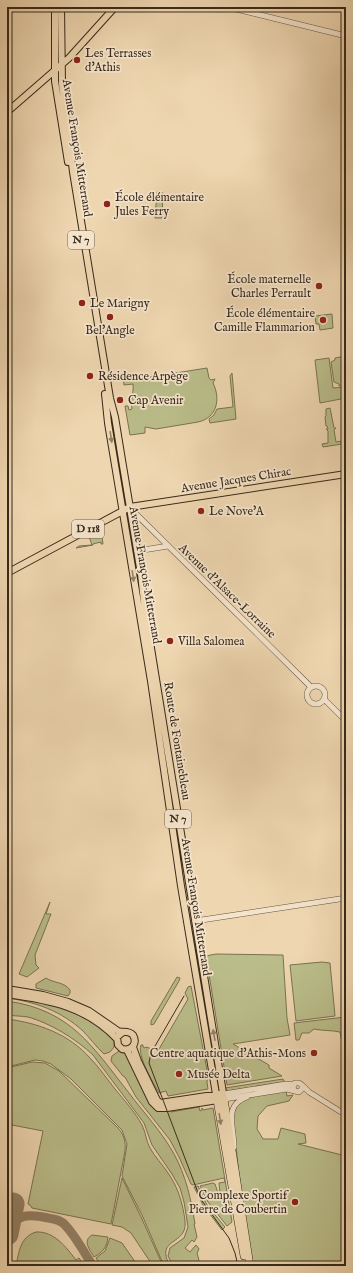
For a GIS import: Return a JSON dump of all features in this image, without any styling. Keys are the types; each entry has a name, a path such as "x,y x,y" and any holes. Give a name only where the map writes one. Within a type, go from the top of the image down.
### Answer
{"highway":[{"name":"N 7","path":"221,1095 234,1162 250,1266"},
{"name":"N 7","path":"221,1095 245,1266"}],"main road":[{"path":"55,7 55,40 57,43 58,69"},
{"name":"N 7","path":"58,69 61,7"},
{"path":"7,112 58,69 115,7"},
{"name":"Avenue François Mitterrand","path":"58,69 64,116 68,131 110,398 137,550 144,604"},
{"name":"Avenue François Mitterrand","path":"58,69 123,511 151,681 181,886 206,1039 215,1084 221,1095"},
{"name":"Avenue Jacques Chirac","path":"130,508 346,474"},
{"name":"D 118","path":"7,573 130,508"},
{"name":"Route de Fontainebleau","path":"144,604 200,954"},
{"name":"Avenue François Mitterrand","path":"200,954 221,1095"},
{"path":"7,989 43,995 68,1002 89,1011 122,1032 128,1032 133,1035 135,1042 130,1048 122,1049 119,1047 117,1039 95,1019 75,1009 50,1001 7,994"},
{"path":"117,1039 122,1032"},
{"path":"130,1048 152,1102 156,1107 161,1109 221,1095"}],"street":[{"path":"228,7 346,36"},
{"name":"Avenue d'Alsace-Lorraine","path":"130,508 311,687"},
{"path":"137,550 168,546"},
{"path":"316,686 322,688 325,693 324,699 318,703 310,701 307,693 311,687 316,686"},
{"path":"324,699 346,721"},
{"path":"195,921 346,898"},
{"path":"221,1095 260,1093 287,1089 294,1087 299,1083 302,1089 341,1112 346,1112"},
{"path":"221,1095 286,1084 294,1087 296,1092 302,1089"},
{"path":"234,1162 233,1108 240,1100 260,1093"}],"green space":[{"path":"157,192 163,193 162,218 155,218"},
{"path":"332,314 333,328 320,330 319,324 316,324 315,316"},
{"path":"346,356 346,384 339,386 339,384 334,382 331,362 335,360 335,358"},
{"path":"329,358 333,388 346,387 346,398 320,403 315,360"},
{"path":"207,368 209,378 211,380 215,379 213,383 217,395 216,407 209,416 198,422 156,429 145,427 145,433 130,435 125,406 128,406 129,410 132,409 131,402 133,384 124,385 123,378 149,374 150,377"},
{"path":"232,373 236,419 210,423 209,419 214,415 217,409 233,407 230,376"},
{"path":"330,408 334,428 336,428 334,430 336,442 342,441 342,444 323,447 322,444 328,443 328,431 326,429 328,429 326,426 325,417 326,409"},
{"path":"101,528 103,544 101,544 101,542 93,545 76,548 79,546 92,545 88,534"},
{"path":"50,902 46,914 51,914 35,955 36,965 39,968 27,977 19,974"},
{"path":"216,954 283,955 287,1018 290,1035 233,1044 269,1065 269,1068 282,1076 227,1085 206,956"},
{"path":"322,962 330,963 335,1016 296,1021 290,965"},
{"path":"177,977 180,978 179,981 154,1024 151,1025 151,1021"},
{"path":"46,978 68,987 70,993 68,996 36,988 36,984"},
{"path":"191,986 208,1075 208,1089 168,1096 166,1091 159,1093 150,1076 141,1056 141,1045 145,1048 152,1049 150,1053 155,1056 188,999 185,993 188,987"},
{"path":"7,996 59,1005 97,1023 114,1040 114,1047 110,1052 104,1054 83,1031 66,1018 48,1008 7,998"},
{"path":"7,1001 29,1006 48,1013 64,1022 78,1033 103,1060 158,1130 174,1154 188,1188 197,1237 194,1242 192,1240 185,1248 190,1252 196,1245 199,1249 197,1253 200,1264 197,1266 173,1266 168,1256 170,1248 184,1238 188,1227 184,1202 180,1188 152,1145 144,1123 93,1055 54,1027 28,1017 7,1015"},
{"path":"345,1017 346,1039 342,1042 340,1032 314,1029 309,1033 302,1033 299,1040 296,1040 294,1023"},
{"path":"7,1019 30,1023 52,1031 73,1042 97,1065 136,1115 142,1125 150,1148 175,1184 183,1208 185,1229 166,1250 166,1257 170,1266 164,1266 142,1215 122,1176 127,1144 122,1130 71,1079 51,1064 35,1060 7,1067"},
{"path":"119,1051 126,1053 151,1104 171,1109 171,1112 199,1107 200,1111 202,1108 203,1110 213,1108 232,1222 227,1226 208,1202 200,1186 213,1183 215,1184 218,1193 220,1193 219,1183 225,1182 224,1178 193,1185 191,1184 170,1140 136,1097 125,1077 111,1061 112,1056"},
{"path":"32,1062 45,1063 59,1071 122,1133 125,1142 125,1151 111,1224 32,1208 28,1204 43,1131 12,1125 7,1151 7,1068"},
{"path":"283,1079 285,1082 227,1091 225,1088"},
{"name":"Complexe Sportif Pierre de Coubertin","path":"286,1091 287,1096 293,1095 289,1101 267,1106 258,1116 257,1129 263,1139 278,1139 281,1128 305,1134 306,1143 298,1144 346,1156 346,1259 330,1266 252,1266 239,1175 233,1117 235,1109 246,1099 262,1094"},
{"path":"122,1178 163,1266 153,1266 131,1233 122,1227 112,1225"},
{"path":"198,1186 207,1205 225,1227 222,1230 203,1205 194,1187"},
{"path":"42,1232 54,1237 64,1245 76,1260 79,1258 83,1266 16,1266 19,1250 23,1241 31,1234"},
{"path":"92,1235 108,1237 107,1244 104,1249 94,1257 87,1243 89,1237"},
{"path":"110,1238 122,1243 138,1266 101,1266 96,1258 105,1251"}],"taxiway":[{"path":"7,1234 14,1222 23,1217 35,1216 57,1220 62,1222 69,1229 93,1266"}],"runway":[{"path":"7,1234 13,1204"}],"tram line":[{"path":"184,996 151,1053 149,1063 200,1198 229,1238 238,1266"}],"place":[{"name":"Les Terrasses d'Athis","path":"77,60"},
{"name":"École élémentaire Jules Ferry","path":"107,204"},
{"name":"École maternelle Charles Perrault","path":"319,286"},
{"name":"Le Marigny","path":"82,303"},
{"name":"Bel'Angle","path":"110,317"},
{"name":"École élémentaire Camille Flammarion","path":"323,320"},
{"name":"Résidence Arpège","path":"90,376"},
{"name":"Cap Avenir","path":"120,400"},
{"name":"Le Nove'A","path":"201,511"},
{"name":"Villa Salomea","path":"170,641"},
{"name":"Centre aquatique d'Athis-Mons","path":"314,1053"},
{"name":"Musée Delta","path":"179,1074"},
{"name":"Complexe Sportif Pierre de Coubertin","path":"295,1202"}]}
